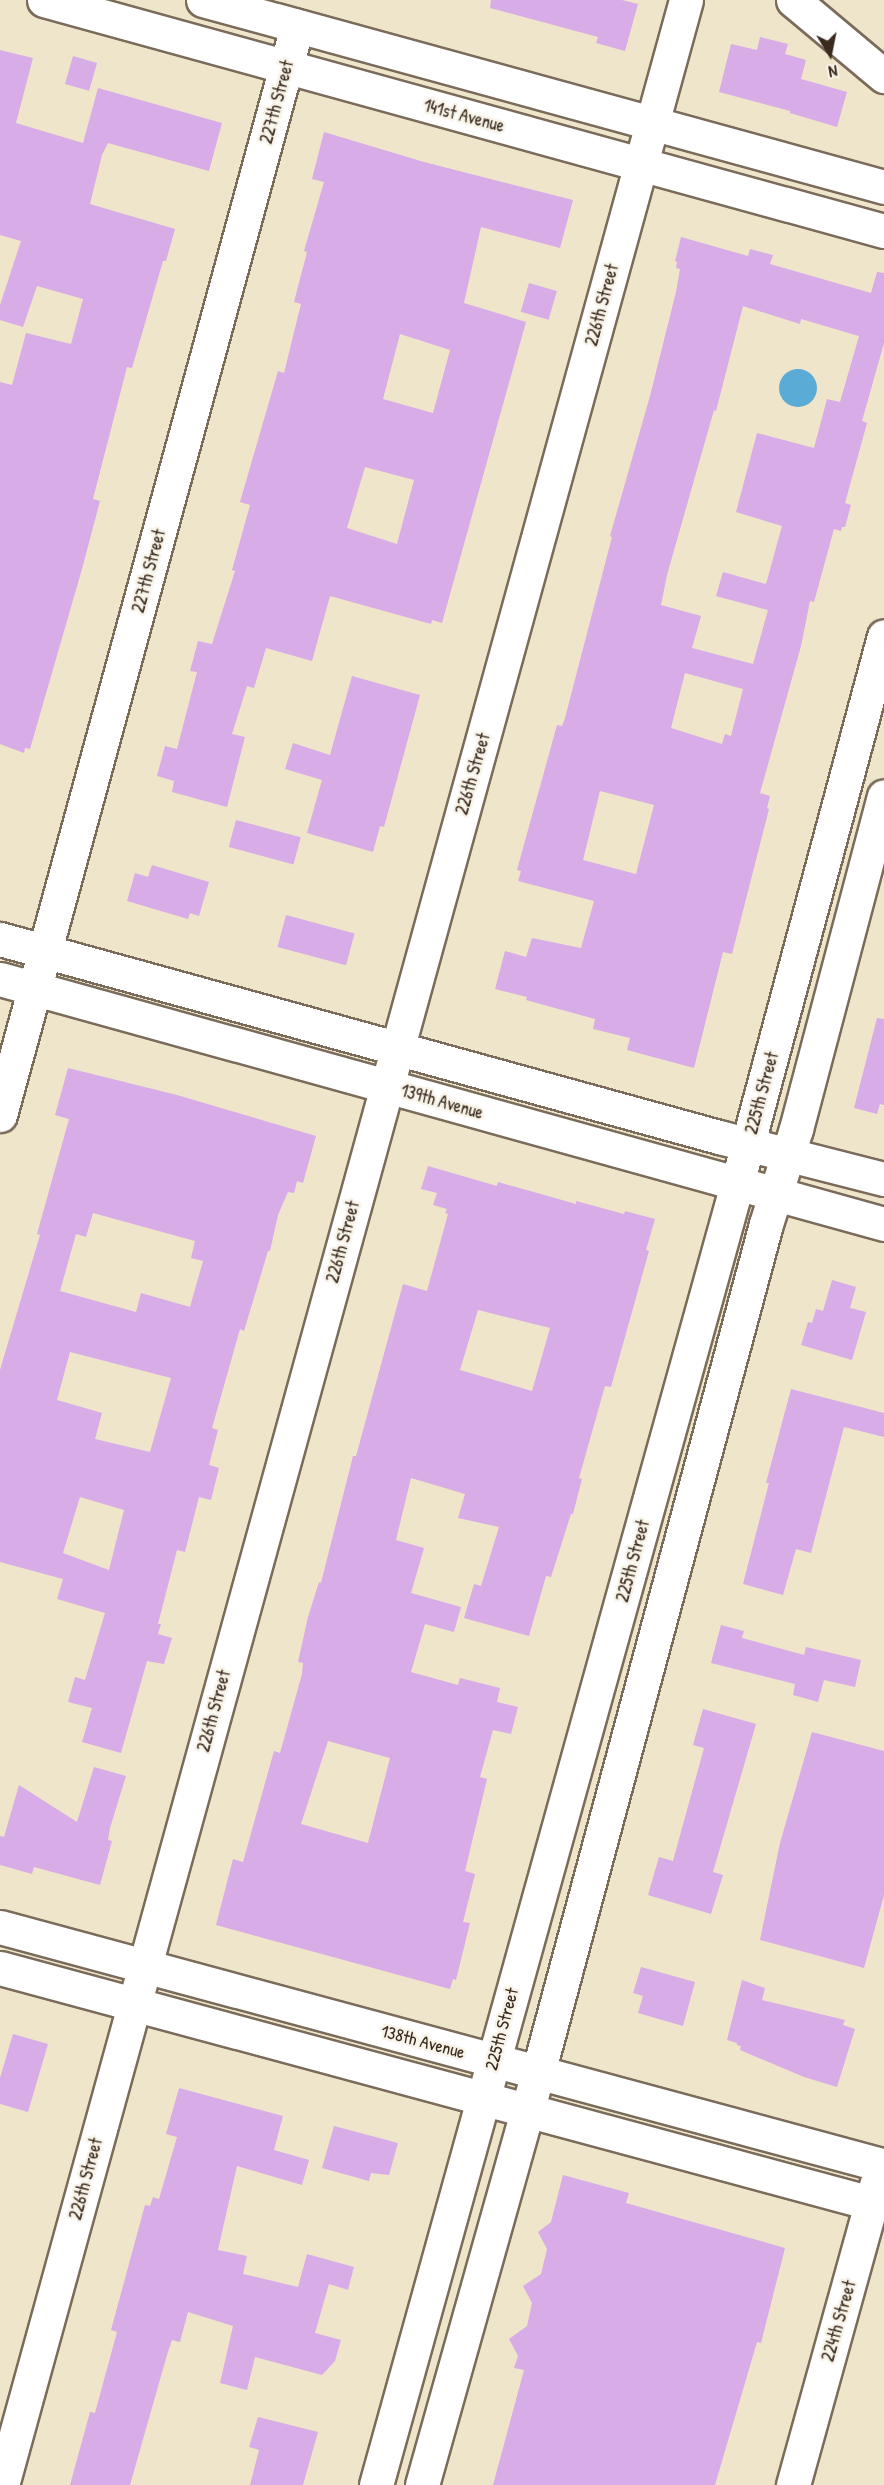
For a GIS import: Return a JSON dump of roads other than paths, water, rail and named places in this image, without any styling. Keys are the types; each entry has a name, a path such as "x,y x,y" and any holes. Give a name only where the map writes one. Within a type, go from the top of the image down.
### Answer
{"street":[{"name":"141st Avenue","path":"44,0 884,231"},
{"path":"203,0 884,187"},
{"name":"226th Street","path":"2,2485 686,0"},
{"path":"793,0 884,76"},
{"name":"227th Street","path":"0,1115 297,26"},
{"name":"225th Street","path":"376,2485 484,2100 492,2060 748,1144 884,636"},
{"path":"422,2485 538,2073 776,1194 789,1154 884,796"},
{"path":"0,939 748,1144 884,1179"},
{"name":"139th Avenue","path":"0,979 884,1224"},
{"name":"138th Avenue","path":"0,1927 538,2073 883,2160"},
{"path":"0,1968 871,2203"},
{"name":"224th Street","path":"793,2485 883,2160"}],"water":[{"path":"798,369 811,375 817,388 811,401 798,407 785,401 779,388 785,375"}]}
